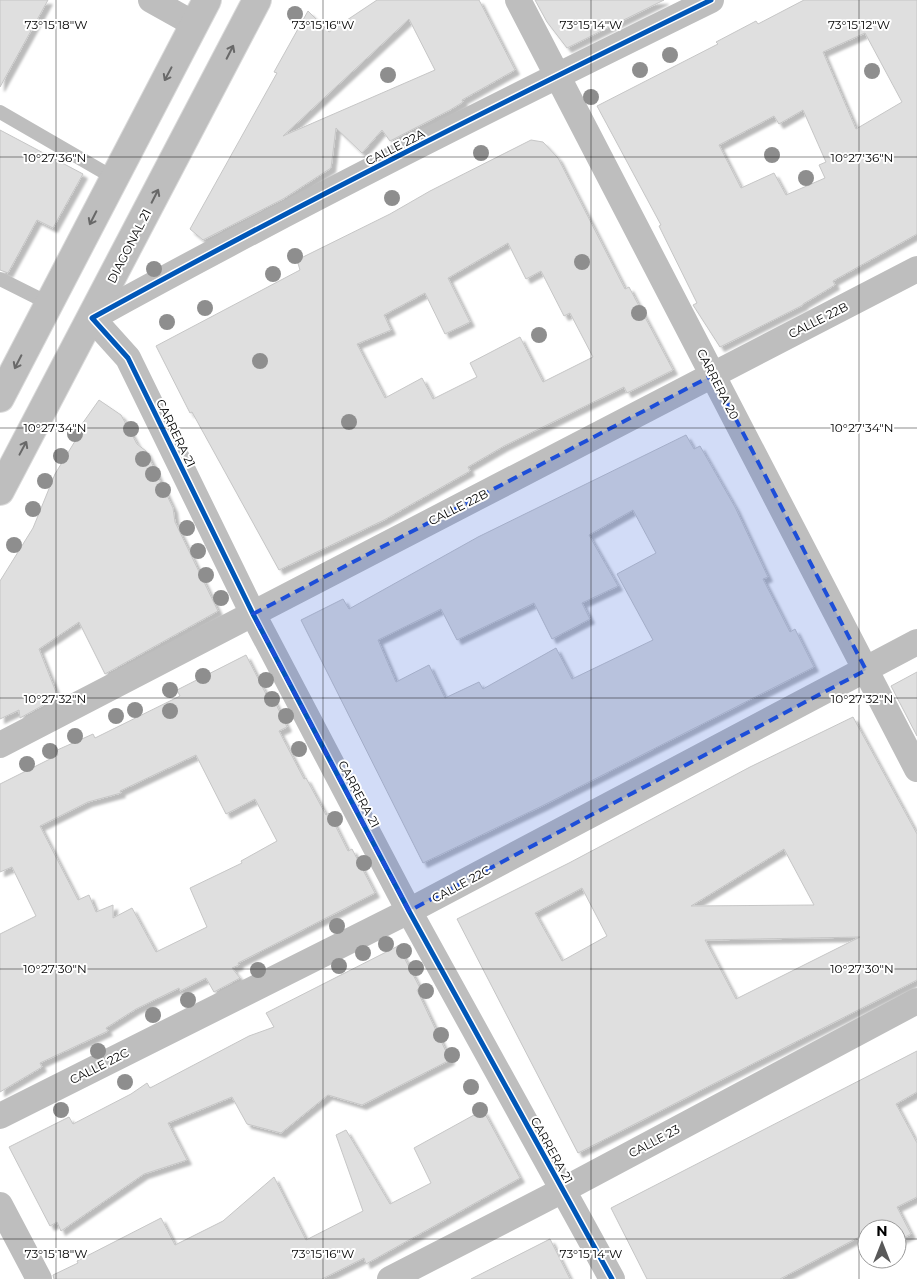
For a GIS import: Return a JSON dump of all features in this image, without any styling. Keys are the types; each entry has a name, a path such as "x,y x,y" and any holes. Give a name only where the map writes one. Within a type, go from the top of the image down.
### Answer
{"highway":[{"path":"0,398 207,0"},
{"name":"DIAGONAL 21","path":"0,491 257,0"}],"street":[{"path":"151,0 194,24"},
{"name":"CARRERA 20","path":"518,0 917,769"},
{"name":"CALLE 22A","path":"92,318 186,266 557,75 711,0"},
{"name":"CALLE 22B","path":"0,746 917,269"},
{"name":"CARRERA 21","path":"92,318 128,358 253,614 409,911 612,1279"},
{"name":"CALLE 22C","path":"0,1116 409,911 917,642"},
{"name":"CALLE 23","path":"390,1279 562,1190 917,1001"},
{"path":"0,1205 39,1279"}],"lane":[{"path":"0,112 114,178"},
{"path":"0,278 48,303"}],"highlighted area":[{"path":"713,375 866,670 409,911 253,614"}],"building":[{"path":"0,0 48,0 0,87"},
{"path":"377,0 479,0 515,70 462,100 463,102 450,110 390,141 382,130 362,153 336,128 331,168 283,199 203,240 190,229 277,73 274,72 308,11 329,32","holes":["409,19 435,70 283,136"]},
{"path":"535,0 664,0 567,48 547,22"},
{"path":"804,0 917,0 917,234 833,281 835,285 803,305 720,347 693,305 697,303 659,226 661,225 597,106 718,44 716,42 756,21 758,24","holes":["865,33 902,102 856,129 823,52","803,110 826,162 819,165 825,178 786,195 774,173 741,188 719,145 774,116 779,124"]},
{"path":"0,130 83,174 53,228 37,220 8,273 0,270"},
{"path":"531,140 543,142 558,158 625,289 629,287 673,370 627,393 624,387 504,446 468,467 470,471 384,520 279,570 192,412 190,413 156,346 300,270 297,260 390,214 430,191","holes":["508,243 526,279 541,271 564,316 570,313 593,357 543,382 520,337 470,363 477,377 433,399 422,378 385,398 357,344 391,330 384,315 425,293 445,334 470,322 448,278"]},
{"path":"99,400 121,415 137,444 146,451 173,508 175,522 218,611 105,674 79,622 39,649 58,697 20,718 19,710 0,719 0,581 33,528 55,474 83,428 82,424"},
{"path":"686,435 694,449 700,446 735,507 768,577 763,579 790,632 795,629 814,667 542,806 423,863 301,620 343,599 349,609 478,537","holes":["633,510 656,553 617,574 653,640 572,679 556,648 483,689 479,682 445,698 429,665 396,682 378,640 441,609 457,640 534,603 552,639 590,619 582,603 618,586 589,535"]},
{"path":"246,655 268,698 272,696 287,727 279,731 304,779 306,778 326,815 329,813 348,851 352,849 375,893 238,963 239,965 232,968 240,978 214,992 206,978 180,991 179,988 136,1009 106,1028 108,1031 40,1063 42,1067 0,1092 0,934 36,916 12,867 0,872 0,784 58,755 55,751 93,734 95,738 180,696 177,690","holes":["196,755 226,814 255,799 277,841 241,861 242,863 190,888 207,927 156,952 132,908 113,918 113,905 96,912 89,895 78,900 40,826 88,802 121,793 120,791"]},
{"path":"917,672 917,736 891,686"},
{"path":"853,717 917,834 917,980 578,1153 457,919 569,863 750,767","holes":["784,849 814,905 691,906","582,888 607,936 562,961 535,913","860,937 736,999 705,940"]},
{"path":"398,946 420,988 417,990 450,1060 362,1105 328,1095 281,1133 247,1124 232,1097 168,1123 187,1160 144,1174 61,1231 57,1222 50,1226 9,1147 69,1117 73,1124 131,1094 147,1083 150,1088 249,1036 274,1027 266,1013"},
{"path":"917,1051 917,1092 896,1104 917,1143 917,1197 897,1207 903,1219 857,1219 857,1238 780,1279 647,1279 611,1208"},
{"path":"483,1110 520,1178 366,1264 364,1258 322,1279 54,1279 53,1275 78,1263 77,1261 161,1218 175,1245 223,1221 274,1177 306,1240 363,1211 336,1135 346,1130 390,1204 431,1183 414,1148"},
{"path":"907,1226 911,1234 907,1236"},
{"path":"550,1239 570,1279 471,1279"}],"cycle path":[{"path":"612,1279 409,911 253,614 128,358 92,318 245,235 400,155 711,0"}]}
